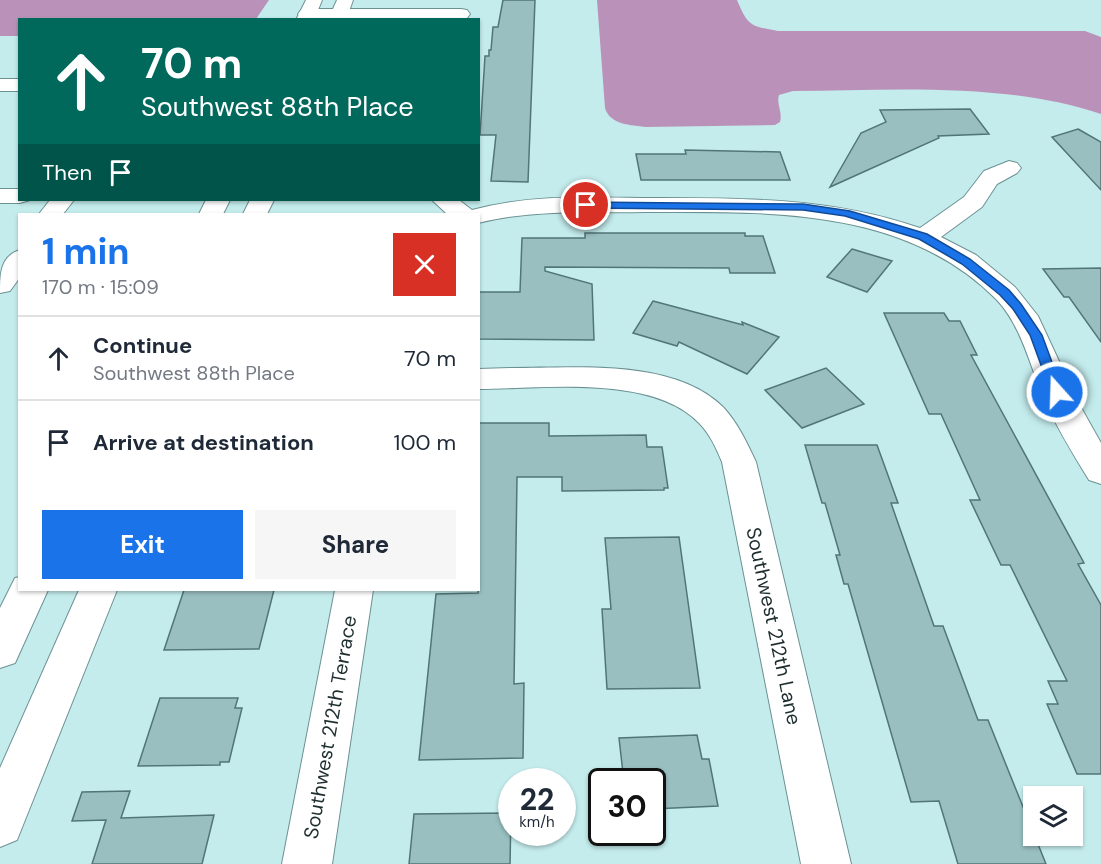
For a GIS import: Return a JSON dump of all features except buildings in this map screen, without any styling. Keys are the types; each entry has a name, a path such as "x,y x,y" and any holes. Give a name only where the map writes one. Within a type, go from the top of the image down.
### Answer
{"street":[{"path":"309,11 462,11"},
{"path":"0,85 18,85"},
{"path":"923,237 975,200 986,180 994,173 1009,168"},
{"path":"0,196 18,196"},
{"path":"52,213 61,201"},
{"path":"445,201 461,213"},
{"path":"480,216 503,210 559,205 783,205 847,214 923,237 966,261 1005,292 1017,306 1036,335 1057,392 1101,471"},
{"path":"0,285 18,261"},
{"name":"Southwest 212th Lane","path":"480,379 590,378 630,380 663,386 696,401 725,430 739,462 826,864"},
{"path":"0,650 29,591"},
{"path":"0,824 98,591"},
{"name":"Southwest 212th Terrace","path":"307,864 354,591"}],"shaded area":[{"path":"0,0 269,0 257,18 18,18 18,36 0,36"},
{"path":"597,0 737,0 747,20 761,28 778,31 1085,31 1101,37 1101,114 1065,104 988,92 909,89 793,91 779,95 781,118 780,122 775,125 646,127 628,125 611,118 605,108"}],"route":[{"path":"586,205 783,205 847,214 923,237 966,261 1005,292 1036,335 1057,392"}]}
